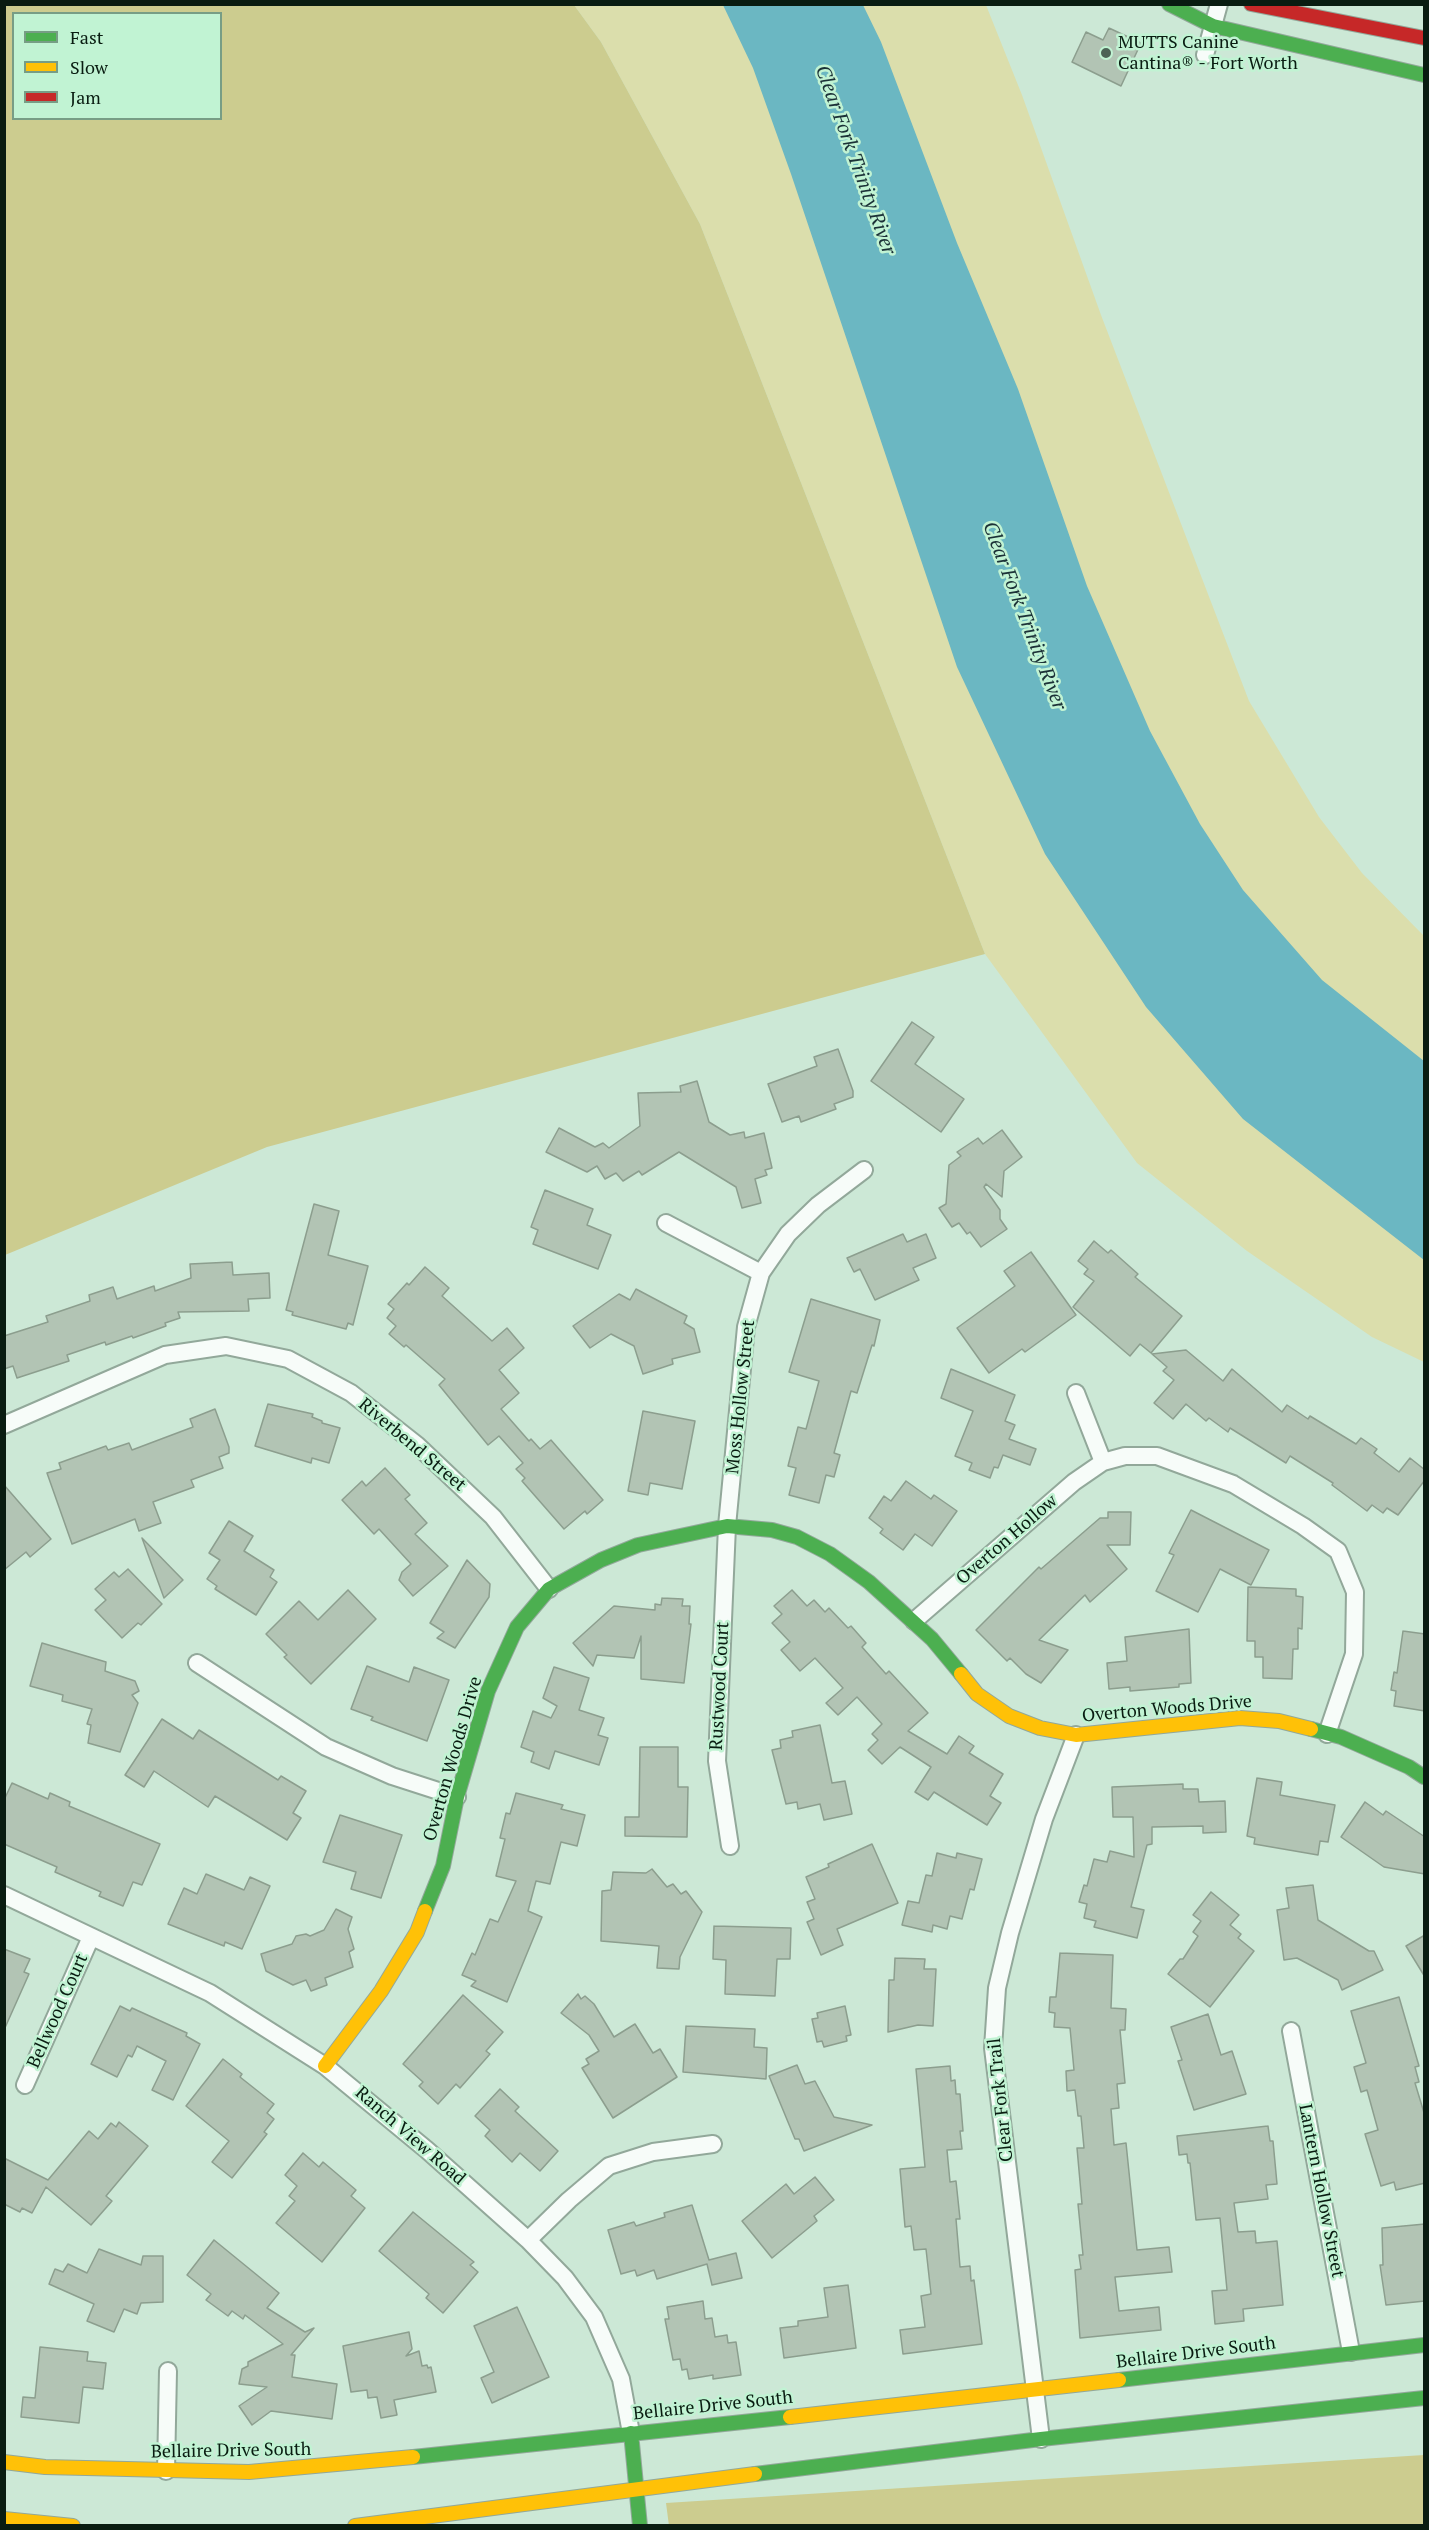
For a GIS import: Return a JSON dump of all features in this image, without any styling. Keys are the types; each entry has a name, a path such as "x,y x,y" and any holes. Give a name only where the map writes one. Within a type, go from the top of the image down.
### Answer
{"main road":[{"path":"1169,4 1213,26 1425,75"},
{"path":"1251,4 1425,38"},
{"name":"Overton Woods Drive","path":"325,2066 381,1991 417,1932 443,1866 457,1797 488,1691 517,1627 549,1589 601,1560 638,1545 727,1526 772,1530 797,1537 830,1554 868,1582 914,1622 932,1639 977,1694 1009,1716 1040,1728 1076,1735 1240,1718 1279,1721 1341,1737 1425,1776"},
{"name":"Bellaire Drive South","path":"4,2462 45,2467 165,2471 249,2472 313,2468 1036,2390 1425,2345"},
{"path":"355,2526 636,2488 1041,2439 1425,2398"},
{"name":"Ranch View Road","path":"631,2433 640,2526"},
{"path":"4,2519 73,2526"}],"street":[{"path":"1205,55 1219,4"},
{"name":"Moss Hollow Street","path":"727,1526 746,1327 761,1274 788,1234 818,1205 864,1170"},
{"path":"666,1223 761,1274"},
{"name":"Riverbend Street","path":"4,1425 165,1355 226,1346 288,1359 351,1393 417,1445 493,1517 549,1589"},
{"path":"1076,1393 1103,1462"},
{"name":"Overton Hollow","path":"914,1622 1074,1482 1103,1462 1125,1456 1157,1456 1233,1484 1303,1526 1338,1551 1355,1592 1354,1654 1327,1734"},
{"name":"Rustwood Court","path":"727,1526 717,1761 730,1846"},
{"path":"197,1663 326,1747 392,1776 457,1797"},
{"name":"Clear Fork Trail","path":"1041,2439 993,2048 997,1988 1010,1933 1044,1819 1076,1735"},
{"name":"Ranch View Road","path":"4,1895 210,1993 325,2066 427,2150 528,2240 565,2278 594,2317 621,2379 631,2433"},
{"name":"Bellwood Court","path":"25,2085 91,1937"},
{"name":"Lantern Hollow Street","path":"1291,2031 1351,2352"},
{"path":"528,2240 569,2200 609,2166 653,2152 713,2144"},
{"path":"165,2471 168,2371"}],"green space":[{"path":"5,4 574,5 601,42 700,224 985,954 267,1147 5,1255"},
{"path":"574,5 986,5 1022,95 1101,315 1249,701 1319,817 1362,873 1424,936 1424,1362 1372,1337 1247,1251 1137,1163 985,954 700,224 601,42"},
{"path":"1424,2455 1424,2525 669,2526 666,2503"}],"water":[{"name":"Clear Fork Trinity River","path":"723,5 863,5 881,42 957,243 1018,389 1087,586 1150,731 1200,824 1243,890 1322,980 1424,1061 1424,1260 1243,1119 1146,1007 1045,854 957,667 791,174 753,68"}],"building":[{"name":"MUTTS Canine Cantina® - Fort Worth","path":"1109,28 1141,43 1121,86 1072,62 1086,32 1103,40"},
{"path":"912,1022 934,1037 915,1064 964,1099 941,1132 871,1081"},
{"path":"838,1049 853,1097 834,1104 836,1109 801,1122 799,1116 782,1122 768,1084 817,1066 814,1057"},
{"path":"697,1081 709,1122 730,1135 744,1132 745,1138 764,1133 772,1168 765,1170 767,1175 755,1179 761,1203 742,1208 736,1187 679,1152 642,1175 639,1171 623,1181 616,1173 605,1179 597,1166 587,1172 546,1152 559,1128 595,1147 603,1143 609,1148 640,1126 638,1093 681,1092 680,1086"},
{"path":"1002,1130 1022,1157 1004,1171 1002,1197 986,1184 984,1187 1000,1210 1000,1219 1007,1229 981,1247 970,1232 967,1234 959,1223 952,1227 939,1208 946,1204 949,1165 961,1156 957,1152 978,1138 983,1144"},
{"path":"545,1190 593,1209 587,1225 611,1235 598,1269 533,1244 538,1230 531,1227"},
{"path":"314,1204 339,1211 328,1255 368,1266 353,1325 348,1323 346,1329 292,1315 293,1312 286,1310"},
{"path":"903,1234 907,1242 926,1234 936,1258 913,1268 919,1280 875,1300 860,1269 854,1272 847,1258"},
{"path":"1094,1241 1108,1253 1111,1250 1138,1274 1135,1277 1182,1316 1151,1353 1140,1344 1130,1356 1073,1307 1094,1281 1084,1274 1088,1269 1078,1261"},
{"path":"1031,1252 1076,1315 1025,1352 1022,1349 989,1373 957,1328 1015,1286 1004,1271"},
{"path":"232,1262 233,1275 269,1273 270,1298 248,1299 249,1311 178,1312 180,1318 165,1323 166,1326 133,1338 132,1336 106,1345 105,1342 67,1355 69,1361 17,1378 13,1366 4,1369 4,1336 48,1322 46,1316 90,1301 89,1295 113,1287 117,1299 154,1286 155,1291 191,1278 190,1264"},
{"path":"425,1267 449,1288 442,1296 492,1341 507,1328 524,1348 499,1370 519,1393 501,1409 529,1441 531,1439 540,1449 551,1440 603,1500 587,1514 585,1511 564,1529 522,1481 525,1478 516,1469 523,1463 499,1436 488,1445 439,1385 445,1379 406,1345 404,1347 389,1334 396,1326 387,1318 394,1309 388,1304"},
{"path":"636,1289 687,1316 684,1323 694,1329 700,1352 672,1359 673,1364 643,1374 634,1346 611,1334 590,1348 573,1326 619,1294 630,1300"},
{"path":"811,1299 880,1320 874,1346 872,1345 857,1393 851,1391 834,1453 840,1455 834,1477 826,1475 819,1503 789,1495 796,1468 788,1466 798,1427 806,1429 819,1381 789,1372"},
{"path":"1186,1350 1223,1381 1232,1369 1282,1412 1287,1405 1308,1419 1310,1416 1356,1444 1361,1438 1377,1449 1374,1453 1399,1472 1410,1458 1425,1470 1425,1480 1398,1515 1387,1508 1383,1513 1372,1505 1367,1511 1332,1485 1333,1483 1290,1456 1286,1463 1230,1428 1228,1432 1209,1418 1206,1421 1186,1404 1173,1419 1154,1403 1174,1380 1163,1371 1167,1367 1152,1354"},
{"path":"951,1369 1015,1395 1005,1421 1015,1425 1009,1439 1036,1449 1030,1465 1003,1455 998,1468 994,1467 990,1478 969,1470 972,1463 955,1456 973,1411 941,1398"},
{"path":"268,1404 313,1414 312,1417 322,1423 340,1428 329,1463 312,1458 311,1463 255,1446"},
{"path":"215,1409 229,1447 229,1453 219,1457 223,1468 191,1480 194,1487 153,1502 161,1523 139,1531 135,1519 72,1544 47,1473 61,1469 59,1463 106,1446 108,1450 129,1443 132,1450 193,1427 190,1419"},
{"path":"643,1411 695,1421 682,1489 650,1483 648,1495 628,1491"},
{"path":"385,1468 410,1495 405,1499 427,1523 415,1534 448,1566 413,1596 399,1580 402,1572 411,1564 379,1529 374,1534 342,1500 362,1481 366,1486"},
{"path":"906,1481 931,1499 934,1495 957,1511 932,1546 915,1534 903,1550 880,1533 883,1529 869,1518 884,1496 891,1501"},
{"path":"4,1485 51,1539 30,1557 26,1552 4,1570"},
{"path":"1191,1510 1269,1550 1251,1585 1220,1569 1198,1612 1156,1591 1174,1555 1169,1553"},
{"path":"1108,1512 1131,1512 1130,1545 1107,1545 1127,1569 1090,1602 1085,1595 1039,1640 1068,1650 1041,1683 1026,1674 1010,1658 1007,1661 976,1630 1039,1567 1041,1569 1100,1518 1108,1518"},
{"path":"229,1521 253,1536 244,1551 274,1570 270,1577 277,1582 256,1615 215,1589 217,1586 207,1579 220,1560 209,1553"},
{"path":"142,1538 183,1580 164,1598"},
{"path":"467,1560 490,1584 489,1597 455,1648 437,1638 444,1632 430,1623"},
{"path":"128,1569 162,1604 141,1625 138,1623 122,1638 95,1610 106,1600 95,1589 114,1572 119,1577"},
{"path":"1248,1587 1296,1589 1296,1596 1303,1597 1302,1629 1298,1628 1298,1649 1293,1649 1292,1679 1263,1678 1263,1657 1255,1657 1255,1641 1247,1641"},
{"path":"348,1590 376,1619 311,1684 284,1657 287,1655 266,1634 299,1601 318,1620"},
{"path":"792,1590 807,1606 814,1600 825,1612 829,1608 848,1628 851,1626 866,1643 862,1647 886,1674 889,1671 928,1713 908,1731 947,1754 959,1736 974,1746 969,1753 1003,1774 990,1796 1001,1803 987,1825 934,1792 928,1800 915,1792 931,1767 900,1747 882,1764 868,1750 878,1740 872,1734 882,1724 857,1697 838,1715 826,1703 843,1688 815,1658 800,1671 781,1650 790,1642 772,1623 782,1614 774,1606"},
{"path":"662,1598 683,1599 682,1606 690,1606 689,1624 691,1624 684,1683 641,1679 641,1636 634,1658 597,1655 593,1666 573,1643 614,1606 655,1610 655,1604 661,1605"},
{"path":"1189,1629 1191,1683 1179,1684 1179,1687 1130,1691 1130,1687 1109,1689 1107,1663 1127,1661 1125,1637"},
{"path":"1403,1631 1425,1634 1425,1711 1394,1706 1396,1691 1391,1690 1394,1672 1397,1673"},
{"path":"42,1643 106,1662 105,1671 135,1681 139,1691 132,1695 138,1703 120,1752 88,1743 91,1725 87,1724 92,1709 62,1701 63,1695 30,1686"},
{"path":"367,1666 409,1682 414,1667 449,1680 427,1741 371,1720 373,1717 351,1709"},
{"path":"554,1667 589,1678 579,1710 604,1718 598,1735 608,1738 599,1765 555,1751 549,1769 531,1762 534,1752 521,1747 533,1711 551,1718 557,1706 543,1698"},
{"path":"162,1719 193,1739 199,1730 278,1780 281,1776 306,1791 293,1813 301,1818 287,1840 215,1796 208,1807 154,1771 144,1787 125,1775"},
{"path":"820,1725 832,1783 845,1781 852,1814 824,1820 820,1804 798,1809 797,1802 786,1804 772,1750 781,1748 780,1740 793,1737 792,1731"},
{"path":"640,1747 678,1747 678,1787 688,1787 687,1837 625,1836 625,1817 639,1817"},
{"path":"1257,1778 1282,1782 1280,1795 1335,1805 1328,1842 1320,1841 1318,1855 1254,1844 1255,1838 1247,1836"},
{"path":"12,1783 48,1799 50,1793 70,1802 69,1806 160,1844 142,1885 133,1882 123,1906 99,1896 101,1892 55,1872 57,1867 4,1844 4,1800"},
{"path":"1183,1784 1183,1789 1198,1789 1199,1802 1225,1801 1226,1832 1203,1833 1203,1826 1152,1827 1152,1844 1147,1845 1131,1907 1144,1910 1137,1938 1094,1927 1096,1921 1084,1918 1087,1904 1079,1902 1084,1885 1087,1886 1094,1859 1107,1862 1110,1851 1134,1857 1133,1817 1113,1817 1112,1787"},
{"path":"516,1793 563,1805 561,1809 585,1815 577,1846 561,1842 550,1884 536,1881 528,1911 542,1917 507,2002 471,1986 476,1981 462,1975 472,1953 475,1955 490,1919 498,1922 516,1881 496,1876 505,1839 500,1838 506,1813 510,1814"},
{"path":"1365,1802 1383,1815 1386,1811 1425,1837 1425,1874 1384,1867 1341,1837"},
{"path":"340,1815 402,1835 381,1898 351,1889 356,1872 323,1862"},
{"path":"872,1844 898,1903 837,1929 843,1945 821,1955 807,1922 814,1919 807,1902 815,1899 806,1877"},
{"path":"937,1853 956,1858 957,1853 982,1859 974,1890 970,1889 962,1919 950,1916 947,1929 933,1925 932,1932 902,1925 908,1901 919,1903 926,1875 932,1876"},
{"path":"652,1869 667,1887 673,1884 681,1894 686,1891 702,1912 680,1957 679,1969 657,1968 659,1946 601,1941 602,1891 611,1890 613,1872 646,1873"},
{"path":"206,1874 244,1890 250,1877 270,1886 242,1949 225,1942 224,1946 168,1924 184,1888 197,1894"},
{"path":"1313,1885 1318,1920 1369,1951 1374,1951 1383,1970 1342,1990 1338,1980 1297,1958 1284,1960 1277,1910 1289,1908 1286,1888"},
{"path":"1211,1892 1239,1915 1230,1925 1241,1934 1238,1938 1254,1951 1210,2007 1168,1974 1180,1959 1183,1959 1198,1936 1193,1932 1201,1921 1193,1915"},
{"path":"336,1909 352,1917 348,1929 354,1949 349,1952 353,1967 325,1978 327,1985 311,1991 306,1980 293,1985 266,1971 261,1954 292,1944 296,1936 306,1934 310,1936 324,1930"},
{"path":"714,1926 791,1928 790,1959 777,1959 775,1996 725,1994 726,1960 713,1959"},
{"path":"1425,1935 1425,1977 1406,1946"},
{"path":"4,1949 30,1959 24,1972 29,1974 4,2030"},
{"path":"1060,1953 1113,1955 1111,2008 1126,2009 1125,2030 1120,2030 1125,2083 1117,2084 1119,2108 1111,2109 1114,2145 1126,2143 1137,2250 1169,2247 1172,2272 1115,2277 1119,2311 1159,2307 1161,2330 1080,2338 1075,2270 1081,2269 1079,2255 1083,2255 1078,2204 1082,2204 1077,2148 1084,2148 1081,2116 1078,2116 1075,2090 1067,2091 1066,2071 1074,2070 1070,2028 1054,2027 1055,2013 1049,2012 1050,1997 1056,1997"},
{"path":"895,1958 925,1959 924,1969 936,1969 933,2026 918,2025 888,2032 889,1980 894,1980"},
{"path":"578,1994 581,1999 585,1996 594,2004 614,2037 635,2024 653,2053 660,2049 677,2077 613,2118 582,2068 589,2064 586,2059 599,2051 589,2035 561,2013"},
{"path":"463,1995 503,2032 486,2051 490,2054 460,2088 456,2084 438,2104 419,2086 423,2082 403,2064"},
{"path":"1399,1997 1419,2066 1415,2067 1419,2082 1415,2083 1425,2116 1425,2183 1396,2190 1394,2182 1381,2186 1365,2134 1378,2130 1367,2090 1361,2092 1354,2067 1366,2063 1351,2011"},
{"path":"120,2006 130,2011 132,2008 187,2033 186,2036 200,2044 173,2100 152,2090 166,2061 137,2046 132,2057 128,2055 117,2077 91,2064"},
{"path":"845,2006 851,2035 846,2036 847,2041 824,2047 822,2041 817,2042 812,2019 818,2018 817,2013"},
{"path":"1208,2014 1221,2055 1232,2051 1246,2094 1194,2110 1178,2061 1182,2060 1171,2027"},
{"path":"686,2026 755,2029 754,2047 767,2048 766,2079 683,2072"},
{"path":"223,2059 242,2074 240,2077 274,2104 267,2113 274,2119 264,2132 267,2134 232,2178 212,2162 229,2141 186,2106"},
{"path":"797,2065 805,2084 815,2081 834,2117 872,2125 804,2151 799,2139 795,2139 769,2076"},
{"path":"950,2066 951,2081 955,2080 956,2094 960,2094 963,2131 960,2131 962,2149 947,2150 950,2182 956,2181 960,2219 956,2219 960,2267 970,2266 971,2281 974,2280 982,2344 903,2354 900,2330 925,2327 921,2296 931,2294 926,2249 914,2250 911,2226 905,2227 900,2169 925,2167 916,2069"},
{"path":"500,2089 519,2107 515,2111 558,2151 540,2171 520,2153 512,2162 485,2136 490,2130 475,2116"},
{"path":"119,2122 148,2146 106,2196 112,2201 91,2225 46,2187 32,2213 22,2208 20,2212 4,2204 4,2158 48,2180 89,2131 98,2139 111,2123 116,2127"},
{"path":"1268,2126 1270,2141 1273,2141 1277,2184 1266,2185 1268,2199 1234,2203 1238,2232 1255,2231 1256,2243 1277,2241 1283,2305 1243,2309 1244,2321 1215,2324 1212,2291 1227,2290 1220,2218 1196,2220 1190,2163 1188,2163 1187,2154 1179,2155 1177,2136"},
{"path":"303,2153 319,2167 323,2162 356,2190 351,2196 365,2208 322,2262 276,2223 295,2201 289,2196 297,2186 285,2175"},
{"path":"815,2177 834,2200 814,2216 817,2221 772,2258 742,2221 786,2184 794,2194"},
{"path":"692,2205 709,2260 736,2253 742,2278 712,2285 707,2264 657,2279 654,2270 637,2276 635,2270 621,2274 608,2230 634,2222 636,2226 665,2217 664,2213"},
{"path":"413,2212 474,2262 470,2265 478,2272 443,2313 426,2298 429,2294 379,2251"},
{"path":"1425,2224 1425,2301 1386,2305 1380,2265 1383,2265 1382,2228"},
{"path":"214,2240 279,2293 267,2308 305,2332 314,2328 291,2355 295,2355 292,2377 337,2384 332,2419 271,2411 252,2425 239,2406 267,2387 239,2384 242,2369 248,2366 248,2362 283,2344 245,2315 243,2319 232,2311 228,2316 206,2300 211,2294 187,2275"},
{"path":"99,2249 141,2265 143,2256 163,2256 163,2302 141,2303 137,2314 124,2309 114,2332 87,2321 94,2304 49,2284 55,2269 63,2272 68,2264 87,2273"},
{"path":"848,2285 856,2348 784,2358 780,2328 798,2326 798,2321 828,2317 824,2288"},
{"path":"703,2301 705,2319 712,2318 715,2337 727,2335 728,2343 736,2342 741,2375 713,2379 713,2375 689,2379 687,2369 682,2370 680,2359 673,2360 665,2319 669,2319 667,2307"},
{"path":"517,2307 549,2377 492,2403 481,2378 494,2372 474,2326"},
{"path":"409,2332 412,2349 406,2356 419,2351 422,2366 431,2367 436,2392 394,2400 397,2415 381,2418 377,2397 368,2398 367,2390 351,2392 343,2346"},
{"path":"40,2347 88,2352 87,2361 106,2363 103,2389 83,2387 79,2423 21,2417 23,2397 35,2398"}],"traffic: fast":[{"path":"1169,4 1213,26 1424,75"},
{"path":"425,1911 443,1866 457,1797 488,1691 517,1627 549,1589 601,1560 638,1545 727,1526 772,1530 797,1537 830,1554 869,1582 932,1639 961,1674"},
{"path":"1311,1729 1341,1737 1409,1767 1424,1777"},
{"path":"1119,2380 1424,2345"},
{"path":"755,2474 1041,2439 1424,2398"},
{"path":"413,2457 790,2417"},
{"path":"631,2433 640,2526"}],"traffic: slow":[{"path":"961,1674 977,1694 1009,1716 1040,1728 1076,1735 1240,1718 1279,1721 1311,1729"},
{"path":"325,2066 381,1991 417,1932 425,1911"},
{"path":"790,2417 1119,2380"},
{"path":"4,2462 45,2467 249,2472 413,2457"},
{"path":"355,2526 755,2474"},
{"path":"4,2519 73,2526"}],"traffic: jam":[{"path":"1251,4 1424,38"}],"place":[{"name":"MUTTS Canine Cantina® - Fort Worth","path":"1106,53"}]}
